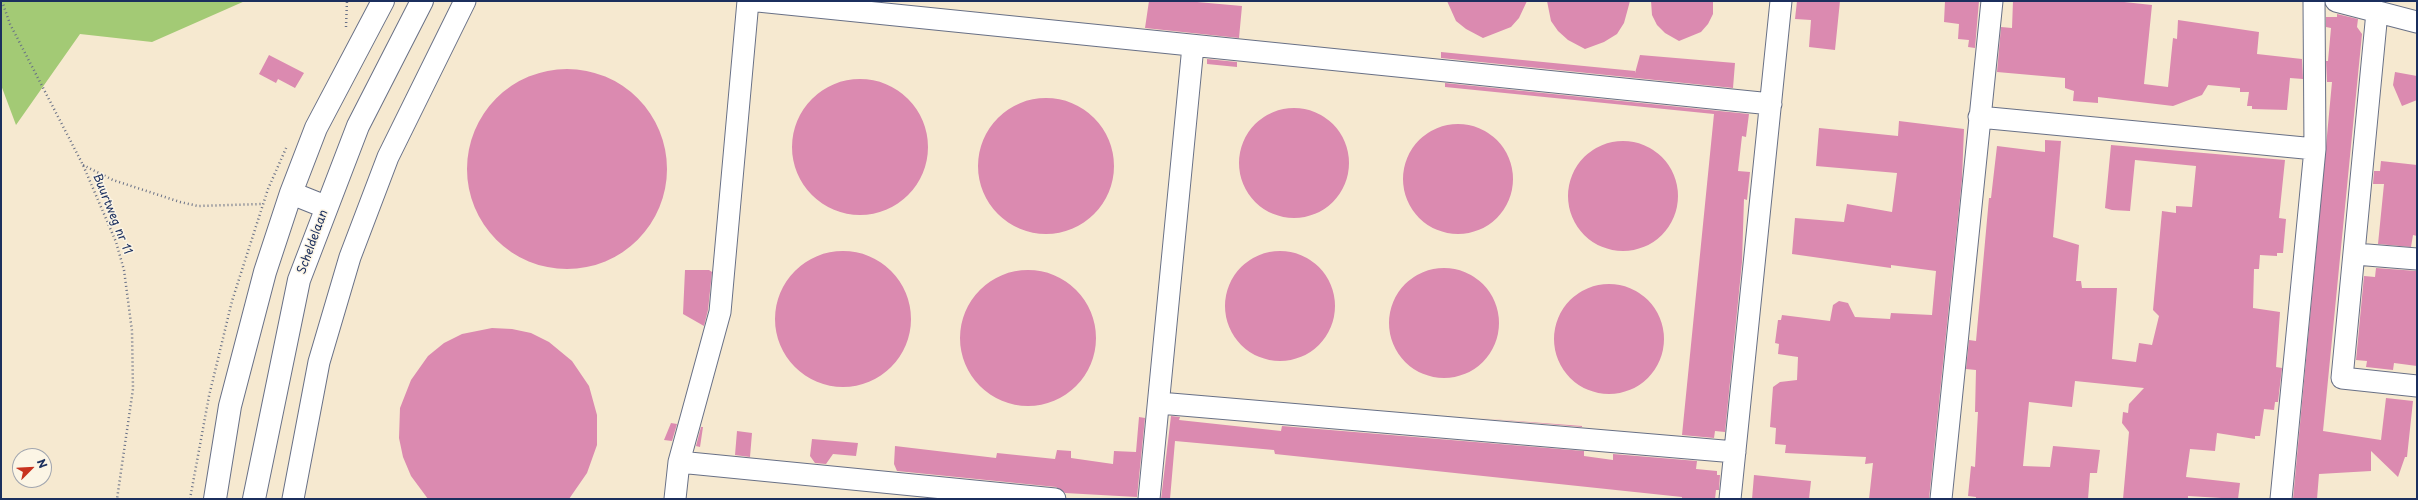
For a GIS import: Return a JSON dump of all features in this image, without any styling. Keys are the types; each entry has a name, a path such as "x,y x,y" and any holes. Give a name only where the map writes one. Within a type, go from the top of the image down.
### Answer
{"main road":[{"path":"215,499 230,406 265,272 291,193 316,128 383,1"},
{"name":"Scheldelaan","path":"254,499 299,280 358,126 422,1"},
{"path":"291,193 326,207"}],"lane":[{"path":"293,499 319,362 350,257 388,156 465,1"},
{"path":"675,499 679,462 720,312 748,1"},
{"path":"758,1 1771,104"},
{"path":"1730,499 1781,1"},
{"path":"1941,499 1992,1"},
{"path":"2281,499 2315,149 2314,1"},
{"path":"2336,1 2417,22"},
{"path":"2377,12 2342,378 2417,386"},
{"path":"1149,499 1193,46"},
{"path":"1979,117 2315,149"},
{"path":"2355,254 2417,260"},
{"path":"1159,403 1735,452"},
{"path":"679,462 1055,499"}],"path":[{"name":"Buurtweg nr 11","path":"2,1 10,24 83,165 116,242 124,270 132,331 133,389 117,499"},
{"path":"83,165 113,180 180,202 198,206 263,204"}],"green space":[{"path":"1,1 245,1 152,42 80,34 16,125 1,85"}],"building":[{"path":"1149,1 1186,1 1242,6 1239,38 1145,28"},
{"path":"1447,1 1527,1 1519,18 1511,27 1483,38 1466,29 1456,21"},
{"path":"1547,1 1630,1 1624,23 1617,34 1604,42 1585,49 1568,40 1558,31 1551,21"},
{"path":"1651,1 1713,1 1713,14 1708,24 1701,32 1679,41 1665,33 1657,25 1652,15"},
{"path":"1797,1 1840,1 1835,50 1809,47 1811,20 1795,19"},
{"path":"1945,1 1979,1 1975,48 1968,47 1969,40 1958,39 1959,24 1944,22"},
{"path":"2013,1 2115,1 2152,5 2144,84 2168,87 2173,38 2177,39 2178,20 2259,32 2257,54 2302,59 2303,79 2290,78 2287,110 2252,109 2252,106 2247,106 2249,92 2240,92 2240,88 2208,85 2202,95 2173,106 2098,97 2098,103 2073,101 2074,91 2065,88 2065,78 1997,72 2001,27 2012,28"},
{"path":"2337,14 2358,19 2357,27 2362,34 2323,431 2381,440 2386,398 2413,401 2407,457 2405,457 2398,477 2371,451 2371,471 2319,474 2317,499 2293,499 2332,82 2327,82 2326,61 2328,61 2331,28 2326,27 2326,17 2337,17"},
{"path":"1441,52 1635,71 1635,73 1640,55 1735,63 1733,88 1441,58"},
{"path":"269,55 304,73 295,88 278,79 276,83 259,74"},
{"path":"1207,59 1237,62 1237,67 1207,64"},
{"path":"567,69 586,71 614,81 630,92 644,106 655,122 659,131 665,150 667,169 665,188 655,216 644,232 630,246 614,257 605,261 586,267 567,269 548,267 520,257 504,246 490,232 479,216 475,207 469,188 467,169 469,150 479,122 490,106 504,92 520,81 529,77 548,71"},
{"path":"2395,72 2417,76 2417,100 2402,106 2393,85"},
{"path":"853,79 867,79 886,84 908,99 923,121 927,134 927,160 923,173 908,195 886,210 867,215 853,215 834,210 812,195 797,173 792,154 792,140 797,121 812,99 834,84"},
{"path":"1445,83 1749,114 1746,137 1742,136 1738,171 1750,172 1747,200 1744,199 1742,262 1725,432 1715,431 1714,438 1682,435 1714,114 1445,87"},
{"path":"1046,98 1072,103 1094,118 1109,140 1114,166 1109,192 1094,214 1072,229 1046,234 1020,229 998,214 983,192 978,166 983,140 998,118 1020,103"},
{"path":"1294,108 1315,112 1325,117 1333,124 1340,132 1345,142 1349,163 1345,184 1340,194 1333,202 1325,209 1315,214 1294,218 1273,214 1263,209 1255,202 1248,194 1243,184 1239,163 1243,142 1248,132 1255,124 1263,117 1273,112"},
{"path":"1899,121 1964,129 1962,179 1929,499 1869,499 1873,463 1865,464 1866,457 1785,453 1786,445 1775,444 1776,428 1770,427 1773,387 1780,382 1797,380 1798,357 1778,354 1779,344 1775,343 1778,320 1781,320 1782,315 1830,321 1833,305 1839,301 1848,303 1855,317 1890,319 1891,313 1932,315 1936,271 1891,265 1891,268 1792,254 1795,218 1844,222 1847,204 1892,212 1897,173 1816,166 1819,128 1898,136"},
{"path":"1458,124 1479,128 1489,133 1497,140 1504,148 1509,158 1513,179 1509,200 1504,210 1497,218 1489,225 1479,230 1458,234 1437,230 1427,225 1419,218 1412,210 1407,200 1403,179 1407,158 1412,148 1419,140 1427,133 1437,128"},
{"path":"2045,140 2061,141 2053,237 2079,245 2076,281 2081,281 2082,288 2117,288 2112,359 2136,362 2139,343 2152,345 2159,316 2153,310 2162,211 2176,213 2176,206 2192,207 2196,166 2135,160 2130,211 2112,210 2105,208 2111,145 2285,160 2279,218 2286,219 2283,253 2277,253 2277,256 2260,255 2259,269 2254,269 2253,308 2280,312 2276,367 2282,368 2278,402 2275,402 2274,410 2264,409 2260,436 2255,436 2255,439 2217,433 2215,451 2190,449 2186,477 2240,483 2238,499 2188,496 2188,499 2123,499 2129,432 2122,423 2123,412 2128,413 2129,404 2144,388 2075,381 2072,407 2029,402 2023,466 2050,467 2053,446 2100,450 2097,473 2090,473 2088,499 1976,499 1976,497 1968,496 1971,466 1975,467 1978,412 1975,412 1976,370 1966,369 1969,340 1976,341 1989,198 1991,198 1997,146 2045,152"},
{"path":"1623,141 1644,145 1654,150 1662,157 1669,165 1674,175 1678,196 1674,217 1669,227 1662,235 1654,242 1644,247 1623,251 1602,247 1592,242 1584,235 1577,227 1572,217 1568,196 1572,175 1577,165 1584,157 1592,150 1602,145"},
{"path":"2381,161 2417,165 2417,236 2413,235 2411,247 2378,244 2384,184 2373,184 2374,171 2380,171"},
{"path":"836,251 850,251 869,256 891,271 906,293 910,306 910,332 906,345 891,367 869,382 850,387 836,387 817,382 795,367 780,345 775,326 775,312 780,293 795,271 817,256"},
{"path":"1280,251 1301,255 1311,260 1319,267 1326,275 1331,285 1335,306 1331,327 1326,337 1319,345 1311,352 1301,357 1280,361 1259,357 1249,352 1241,345 1234,337 1229,327 1225,306 1229,285 1234,275 1241,267 1249,260 1259,255"},
{"path":"1444,268 1465,272 1475,277 1483,284 1490,292 1495,302 1499,323 1495,344 1490,354 1483,362 1475,369 1465,374 1444,378 1423,374 1413,369 1405,362 1398,354 1393,344 1389,323 1393,302 1398,292 1405,284 1413,277 1423,272"},
{"path":"2376,268 2417,271 2417,366 2394,363 2393,370 2366,367 2367,361 2356,360 2364,276 2375,277"},
{"path":"685,270 709,270 712,272 708,310 704,326 683,314"},
{"path":"1028,270 1054,275 1076,290 1091,312 1096,338 1091,364 1076,386 1054,401 1028,406 1002,401 980,386 965,364 960,338 965,312 980,290 1002,275"},
{"path":"1609,284 1630,288 1640,293 1648,300 1655,308 1660,318 1664,339 1660,360 1655,370 1648,378 1640,385 1630,390 1609,394 1588,390 1578,385 1570,378 1563,370 1558,360 1554,339 1558,318 1563,308 1570,300 1578,293 1588,288"},
{"path":"492,328 512,329 531,333 549,342 572,361 589,386 597,415 597,445 587,473 569,499 428,499 411,476 403,457 399,438 400,408 411,380 428,356 444,343 462,334"},
{"path":"1171,416 1180,417 1179,420 1281,431 1282,426 1584,451 1584,456 1613,460 1613,454 1697,461 1696,469 1717,471 1717,475 1720,475 1719,490 1716,490 1715,499 1682,499 1682,497 1275,454 1274,450 1175,441 1170,499 1161,499"},
{"path":"1139,417 1145,418 1137,497 1065,493 1056,487 897,471 894,464 895,446 996,458 997,453 1055,459 1057,450 1071,451 1071,458 1113,464 1114,451 1136,452"},
{"path":"1477,418 1582,426 1582,427"},
{"path":"671,423 677,424 672,441 664,440"},
{"path":"701,427 703,427 700,447 696,446"},
{"path":"737,431 752,433 750,457 735,455"},
{"path":"812,439 858,443 856,456 833,454 826,464 815,463 810,456"},
{"path":"1754,475 1811,481 1809,499 1752,499"}]}
